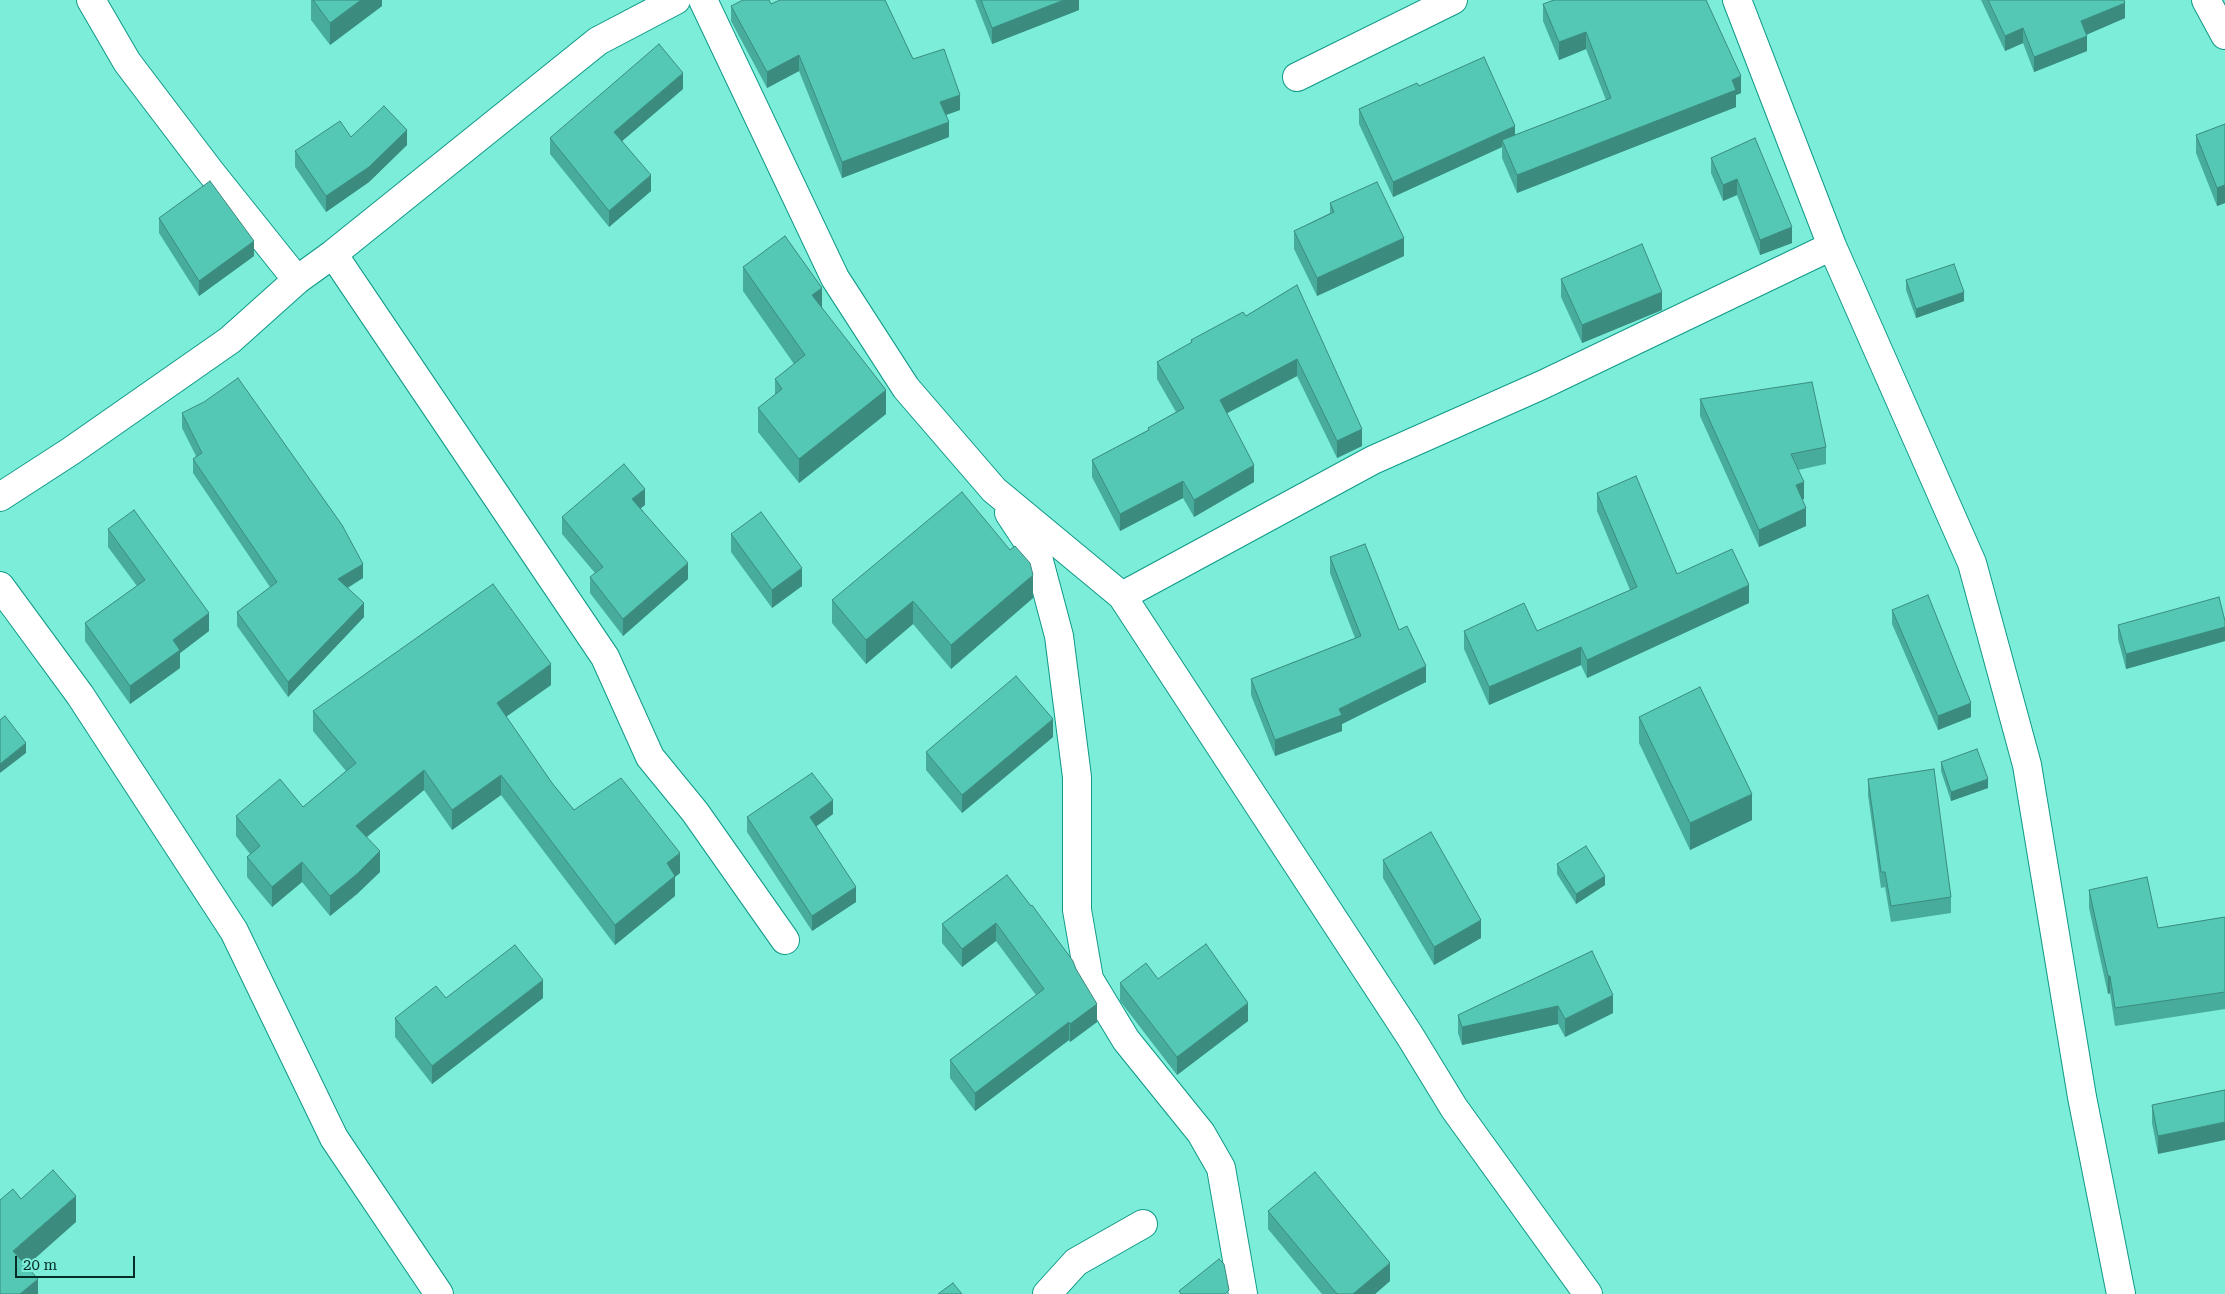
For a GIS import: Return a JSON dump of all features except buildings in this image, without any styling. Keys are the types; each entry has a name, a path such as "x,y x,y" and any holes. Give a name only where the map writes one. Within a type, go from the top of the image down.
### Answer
{"street":[{"path":"91,0 127,62 209,170 297,280"},
{"path":"0,496 71,451 230,340 297,280 333,254 598,41 676,0"},
{"path":"703,0 835,278 906,388 994,490 1038,557 1059,636 1076,777 1076,910 1089,979 1126,1040 1201,1133 1221,1168 1243,1294"},
{"path":"1297,77 1453,0"},
{"path":"1738,0 1832,246 1972,563 2027,765 2082,1096 2121,1294"},
{"path":"2206,0 2225,35"},
{"path":"1122,596 1373,460 1542,385 1832,246"},
{"path":"333,254 605,657 650,757 695,812 785,940"},
{"path":"994,490 1122,596 1410,1036 1454,1108 1588,1294"},
{"path":"0,586 80,695 234,932 334,1138 439,1294"},
{"path":"1047,1294 1076,1262 1143,1224"}]}
